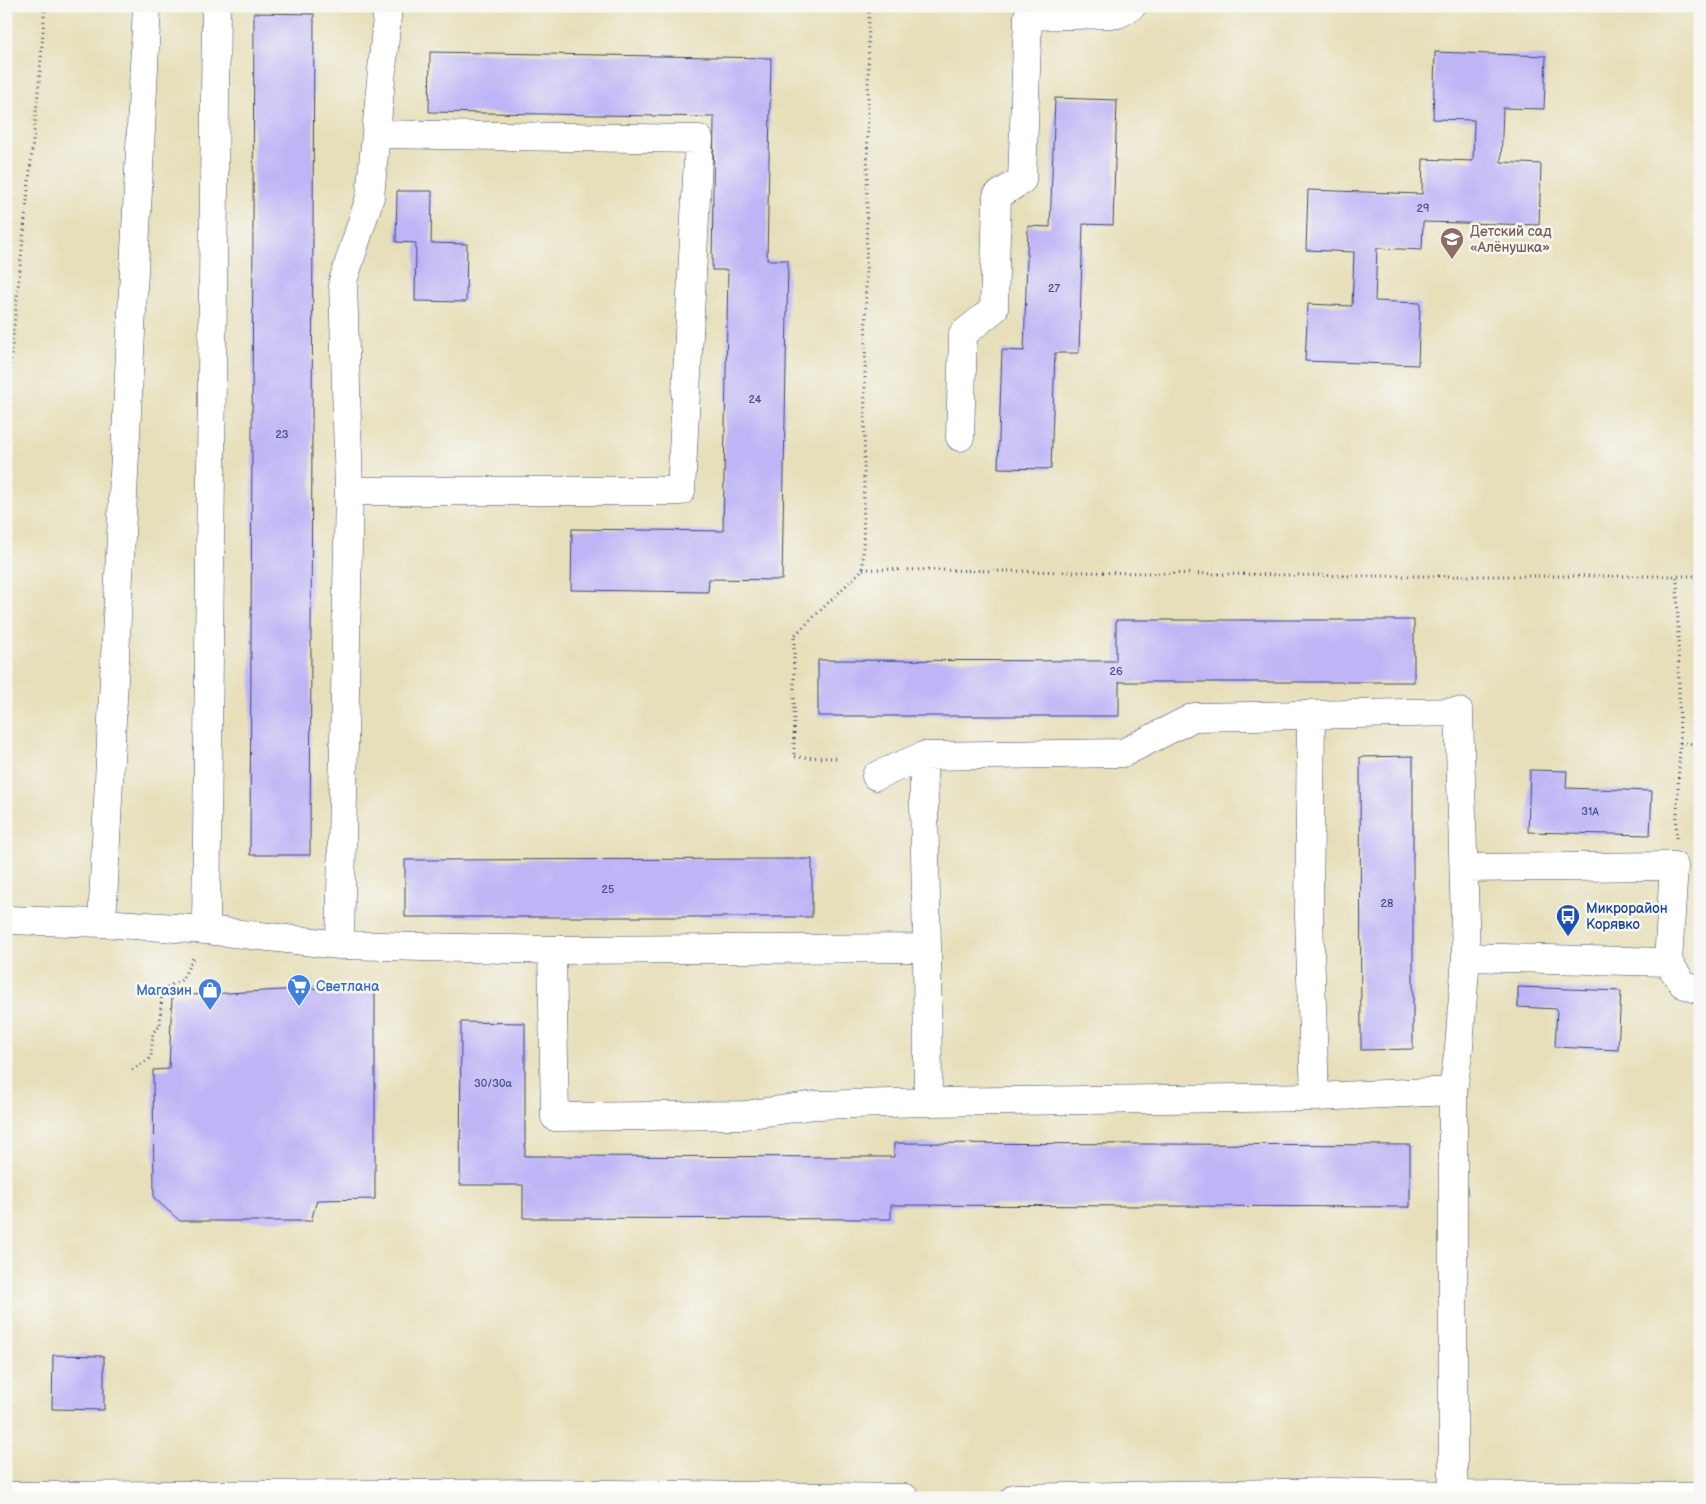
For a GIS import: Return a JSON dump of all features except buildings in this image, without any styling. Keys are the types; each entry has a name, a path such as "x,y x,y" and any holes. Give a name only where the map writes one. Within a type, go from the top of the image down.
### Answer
{"street":[{"path":"102,923 147,6"},
{"path":"206,930 216,6"},
{"path":"340,945 349,491 343,280 370,197 388,6"},
{"path":"960,438 964,334 994,309 997,196 1022,180 1028,11 1118,14 1132,6"},
{"path":"349,491 680,491 699,139 376,134"},
{"path":"876,776 923,756 1123,753 1194,717 1459,712 1466,957 1459,1047 1453,1092 1454,1495"},
{"path":"1311,714 1309,916 1315,1097"},
{"path":"923,756 928,1102"},
{"path":"1464,868 1674,866 1668,962 1683,984 1700,990"},
{"path":"6,920 102,923 206,930 340,945 552,950 927,948"},
{"path":"552,950 555,1117 745,1115 815,1105 1315,1097 1453,1092"},
{"path":"1466,957 1668,962"},
{"path":"6,1496 544,1495 905,1498"},
{"path":"1015,1498 1334,1495 1700,1496"}],"path":[{"path":"6,405 45,6"},
{"path":"836,758 794,758 794,636 863,568 869,6"},
{"path":"863,568 1364,576 1700,576"},
{"path":"1674,866 1680,743 1677,576"},
{"path":"1680,743 1700,744"},
{"path":"132,1070 152,1058 152,1032 160,1026 162,989 182,980 206,930"}],"place":[{"name":"Детский сад «Алёнушка»","path":"1452,260"},
{"name":"Микрорайон Корявко","path":"1568,937"},
{"name":"Светлана","path":"299,1007"},
{"name":"Магазин","path":"210,1011"}]}
